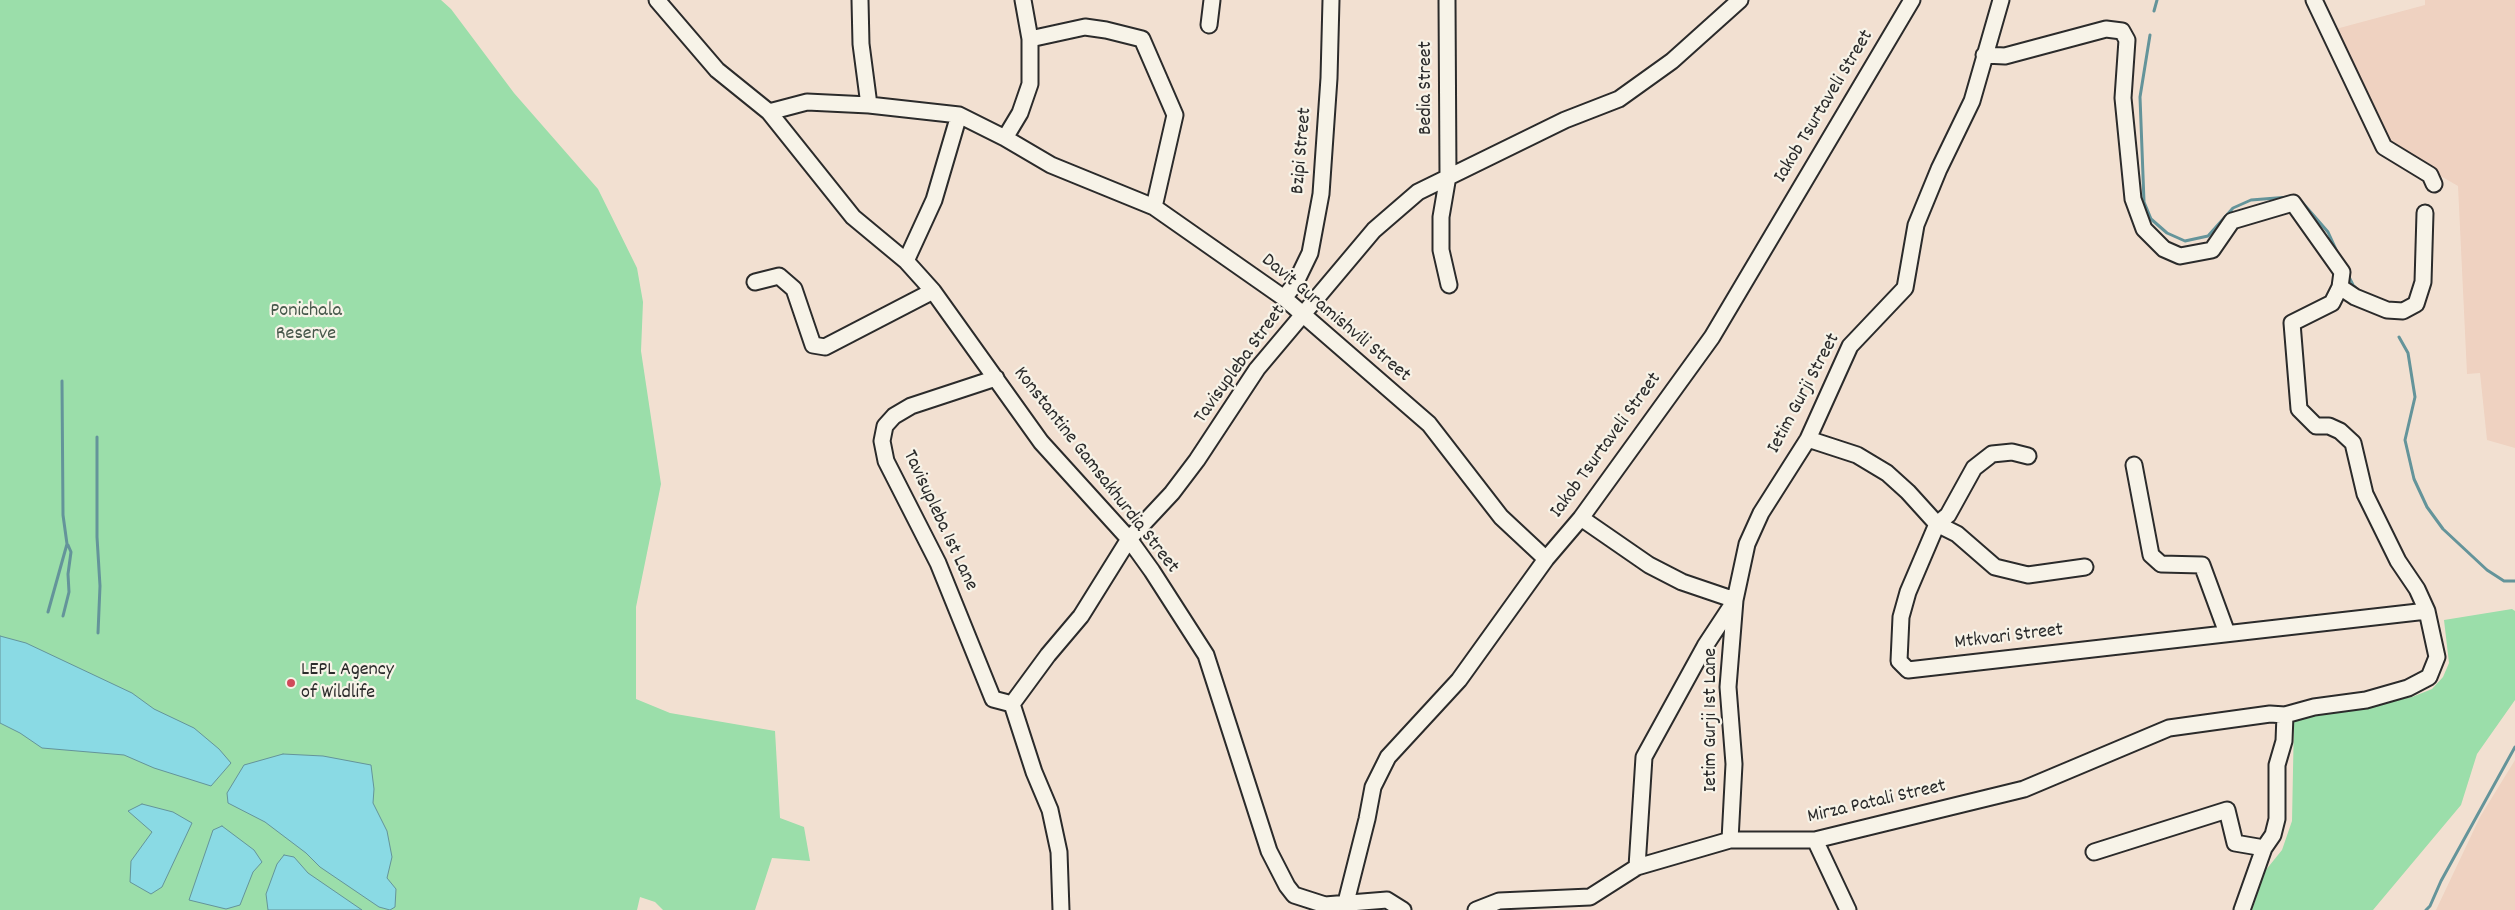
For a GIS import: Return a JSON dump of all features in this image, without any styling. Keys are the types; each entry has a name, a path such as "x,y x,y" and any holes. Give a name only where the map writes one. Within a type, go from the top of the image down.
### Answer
{"street":[{"name":"Konstantine Gamsakhurdia Street","path":"657,0 717,70 769,112 853,217 906,261 933,291 1041,442 1129,539 1206,655 1269,851 1287,886 1294,894 1310,902 1325,906 1345,906"},
{"path":"860,0 862,44 869,105"},
{"path":"1005,138 1020,113 1030,84 1030,39 1023,0"},
{"path":"1209,25 1212,0"},
{"name":"Bzipi Street","path":"1284,298 1295,284 1310,253 1320,194 1330,78 1331,0"},
{"name":"Bedia Street","path":"1447,0 1446,114 1448,176 1441,217 1442,250 1449,285"},
{"name":"Tavisupleba Street","path":"1012,704 1048,655 1081,616 1129,539 1172,494 1257,369 1374,230 1418,192 1564,120 1619,99 1672,61 1740,0"},
{"name":"Iakob Tsurtaveli Street","path":"1345,906 1367,819 1372,787 1388,757 1459,680 1546,559 1581,518 1712,336 1912,0"},
{"name":"Ietim Gurji Street","path":"1637,866 1644,757 1705,646 1735,600 1750,536 1761,513 1808,439 1850,346 1905,288 1916,225 1939,169 1972,101 2001,0"},
{"path":"2314,0 2384,147 2430,174 2434,184"},
{"path":"1030,39 1086,27 1142,39 1175,115 1154,206"},
{"path":"1984,55 2005,56 2106,29 2122,31 2127,40 2123,98 2133,199 2144,229 2164,249 2180,256 2212,250 2232,221 2294,203 2342,272 2340,287 2355,297 2387,310 2404,311 2416,304 2423,282 2425,213"},
{"name":"Davit Guramishvili Street","path":"769,112 807,102 869,105 959,115 1005,138 1051,165 1154,206 1284,298 1429,424 1501,517 1546,559"},
{"path":"906,261 934,200 959,115"},
{"path":"755,282 779,276 794,289 813,345 825,348 933,291"},
{"name":"Mirza Patali Street","path":"1476,910 1499,901 1591,904 1637,866 1730,840 1815,840 2024,789 2169,728 2270,714 2285,715 2314,707 2366,700 2408,688 2429,676 2437,657 2427,611 2417,589 2398,561 2365,494 2352,443 2340,431 2329,426 2316,426 2299,409 2292,323 2332,303 2340,287"},
{"name":"Tavisupleba 1st Lane","path":"996,378 911,406 894,416 885,426 882,441 886,461 938,563 993,699 1012,704"},
{"path":"1808,439 1857,455 1887,473 1908,492 1937,524 1957,534 1995,567 2028,575 2085,567"},
{"path":"1937,524 1948,515 1974,468 1992,454 2012,452 2028,456"},
{"path":"2134,465 2151,555 2161,564 2202,565 2227,633"},
{"path":"1581,518 1649,565 1682,582 1735,600"},
{"name":"Mtkvari Street","path":"1937,524 1908,592 1901,617 1899,661 1908,670 2427,611"},
{"name":"Ietim Gurji 1st Lane","path":"1730,840 1734,764 1728,687 1735,600"},
{"path":"1012,704 1034,772 1050,810 1059,852 1061,910"},
{"path":"2242,910 2264,848 2273,836 2277,819 2277,765 2284,741 2285,715"},
{"path":"2094,852 2227,810 2236,843 2264,848"},
{"path":"1815,840 1848,910"},
{"path":"1345,906 1387,900 1403,910"}],"shaded area":[{"path":"2425,0 2515,0 2515,448 2487,440 2480,373 2467,374 2458,186 2385,144 2332,30 2425,5"},
{"path":"2515,760 2515,910 2436,910 2480,817"}],"green space":[{"name":"Ponichala Reserve","path":"0,0 441,0 451,9 514,93 598,189 637,268 643,302 641,351 661,484 636,607 636,699 670,713 775,731 780,818 804,827 810,861 772,858 755,910 663,910 655,902 640,897 637,910 0,910"},
{"path":"2512,609 2515,611 2515,700 2477,754 2461,805 2373,910 2252,910 2265,871 2282,850 2292,821 2294,720 2412,697 2432,689 2443,677 2449,663 2444,620"}],"water":[{"path":"0,636 26,643 132,693 154,709 194,728 219,749 231,763 211,786 154,768 124,755 42,748 20,733 0,723"},
{"path":"283,754 323,756 371,765 374,789 373,803 387,831 392,857 387,878 396,889 395,907 390,910 379,907 320,867 306,853 265,822 228,803 227,793 244,765"},
{"path":"142,804 173,812 192,823 162,887 151,894 130,882 131,861 152,832 128,811"},
{"path":"222,826 254,850 262,862 253,872 240,905 226,909 189,900 213,830"},
{"path":"284,855 294,857 308,873 362,910 268,910 266,894 277,864"}],"waterway":[{"path":"2154,11 2157,0"},
{"path":"2150,35 2140,97 2144,202 2151,219 2167,233 2185,241 2208,236 2233,208 2251,200 2289,197"},
{"path":"2297,199 2301,201 2328,232 2339,256"},
{"path":"2347,273 2353,285 2360,292"},
{"path":"2399,337 2408,353 2415,397 2405,440 2414,479 2427,507 2443,529 2487,570 2504,581 2515,581"},
{"path":"48,612 67,544 63,515 62,381"},
{"path":"97,437 97,537 100,586 98,633"},
{"path":"63,616 69,592 68,574 71,552 68,545"},
{"path":"2426,910 2430,906 2441,881 2515,747"}],"place":[{"name":"LEPL Agency of Wildlife","path":"291,683"}]}
